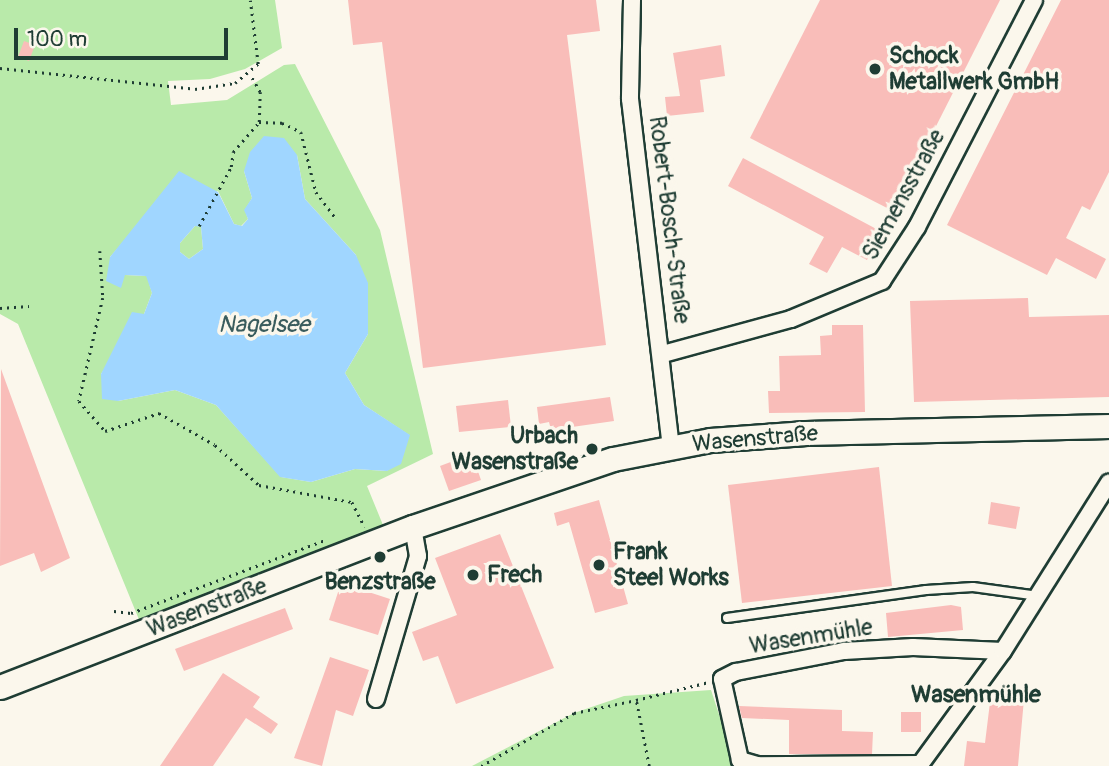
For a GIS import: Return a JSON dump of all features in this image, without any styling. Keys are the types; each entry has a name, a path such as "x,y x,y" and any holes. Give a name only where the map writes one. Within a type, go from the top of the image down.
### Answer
{"street":[{"name":"Robert-Bosch-Straße","path":"632,0 630,99 663,354 671,446"},
{"name":"Siemensstraße","path":"663,354 791,319 882,281 917,227 1034,0"},
{"name":"Wasenstraße","path":"0,687 413,527 562,475 671,446 806,433 1109,426"},
{"path":"722,679 740,760 757,765 919,765 1003,651 1109,483"},
{"path":"376,699 418,556 413,527"},
{"name":"Wasenmühle","path":"722,679 748,669 844,651 913,647 1003,651"}],"lane":[{"path":"727,618 961,587 1038,596"}],"path":[{"path":"0,68 195,89 235,83 249,75 258,64 250,0"},
{"path":"199,226 218,192 233,152 259,122 260,92 249,75"},
{"path":"259,122 282,123 300,132 316,192 335,217"},
{"path":"100,251 103,298 79,401 105,431 159,413 215,445 258,485 352,502 368,532 356,534"},
{"path":"0,308 29,306"},
{"path":"114,611 131,613 331,539"},
{"path":"481,766 574,713 722,679"},
{"path":"636,700 649,766"}],"green space":[{"path":"0,0 275,0 282,48 245,69 210,79 168,81 171,105 227,100 284,65 295,64 380,230 433,454 367,486 383,525 232,590 140,622 18,324 0,314","holes":["297,155 305,199 356,255 368,334 345,373 364,405 409,435 387,471 355,469 311,482 281,477 216,405 175,390 118,401 101,374 144,314 152,293 147,276 125,275 110,257 125,240 218,191 234,224 241,226 248,219 245,210 252,198 244,171"]},
{"path":"195,226 201,226 203,249 189,259 180,252 180,243"},
{"path":"711,690 736,766 472,766 574,713 624,696"}],"water":[{"name":"Nagelsee","path":"264,136 284,138 297,155 305,199 356,255 368,283 368,334 345,373 364,405 410,435 401,464 387,471 355,469 311,482 280,477 216,405 175,390 118,401 102,399 101,374 132,312 144,314 152,293 146,276 125,275 121,288 106,281 110,257 179,171 218,192 234,224 242,226 248,219 244,210 252,198 244,171 250,152","holes":["195,226 201,227 203,249 189,259 180,252 180,243"]}],"building":[{"path":"348,0 596,0 600,31 567,35 606,345 423,368 382,42 353,45"},
{"name":"Schock Metallwerk GmbH","path":"820,0 1000,0 893,211 750,138"},
{"path":"1061,0 1109,0 1109,172 1090,210 1082,206 1066,238 1106,259 1096,279 1056,258 1047,275 947,225"},
{"path":"24,41 35,45 29,61 18,57"},
{"path":"721,45 725,76 700,80 704,112 667,116 665,97 680,96 673,53"},
{"path":"743,158 882,232 867,260 842,247 827,273 809,264 824,237 728,186"},
{"path":"1028,298 1029,317 1109,315 1109,397 914,402 910,301"},
{"path":"832,325 863,325 865,412 769,413 768,391 780,391 779,356 821,355 820,336 832,335"},
{"path":"1,369 70,558 41,572 34,553 0,566"},
{"path":"610,397 614,421 551,430 549,422 539,424 537,407"},
{"path":"508,400 511,427 459,432 456,406"},
{"path":"472,454 481,480 449,491 440,466"},
{"path":"879,467 892,586 742,603 728,485"},
{"name":"Frank Steel Works","path":"599,500 628,604 595,613 569,522 557,526 554,513"},
{"path":"991,502 1020,507 1016,529 988,524"},
{"path":"500,534 554,668 456,704 438,656 423,661 412,632 457,615 435,558"},
{"path":"341,583 390,599 378,635 329,620"},
{"path":"951,605 961,607 963,630 888,637 886,613"},
{"path":"285,608 293,629 184,671 175,649"},
{"path":"330,657 369,670 353,716 336,710 322,766 294,758"},
{"path":"223,673 260,697 253,707 278,724 271,734 246,718 213,766 160,766"},
{"path":"991,694 1024,699 1018,766 964,766 967,741 985,743"},
{"path":"739,706 842,710 842,731 873,732 872,754 789,754 789,720 742,718"},
{"path":"901,712 921,712 921,732 901,732"}],"place":[{"name":"Schock Metallwerk GmbH","path":"875,69"},
{"name":"Urbach Wasenstraße","path":"592,449"},
{"name":"Benzstraße","path":"380,557"},
{"name":"Frank Steel Works","path":"599,565"},
{"name":"Frech","path":"473,575"}],"district":[{"name":"Wasenmühle","path":"976,695"}]}
